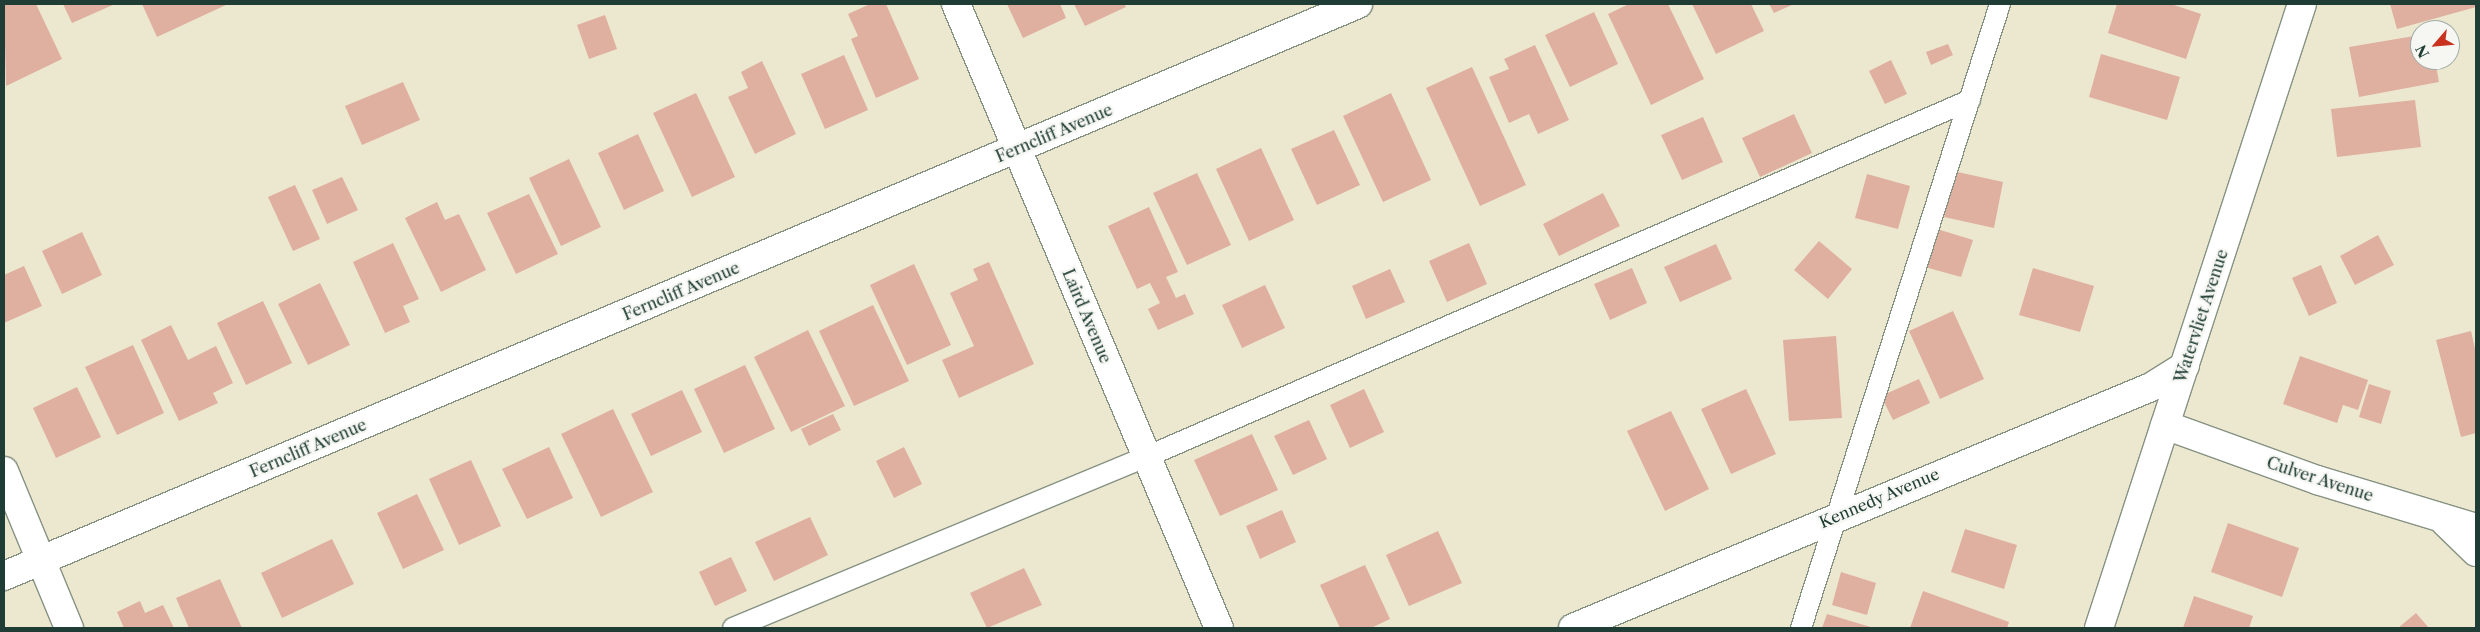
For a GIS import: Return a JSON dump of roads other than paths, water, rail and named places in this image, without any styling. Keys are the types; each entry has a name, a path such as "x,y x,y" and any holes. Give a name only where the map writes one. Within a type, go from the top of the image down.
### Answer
{"street":[{"name":"Laird Avenue","path":"956,4 1219,628"},
{"name":"Ferncliff Avenue","path":"4,576 1358,4"},
{"name":"Watervliet Avenue","path":"2099,628 2302,4"},
{"name":"Kennedy Avenue","path":"1573,628 2151,387 2185,366"},
{"name":"Culver Avenue","path":"2165,425 2443,520 2476,528"},
{"path":"4,471 68,628"},
{"path":"2443,520 2476,552"}],"lane":[{"path":"1801,628 1841,515 2000,4"},
{"path":"734,628 1146,457 1970,100"}]}
